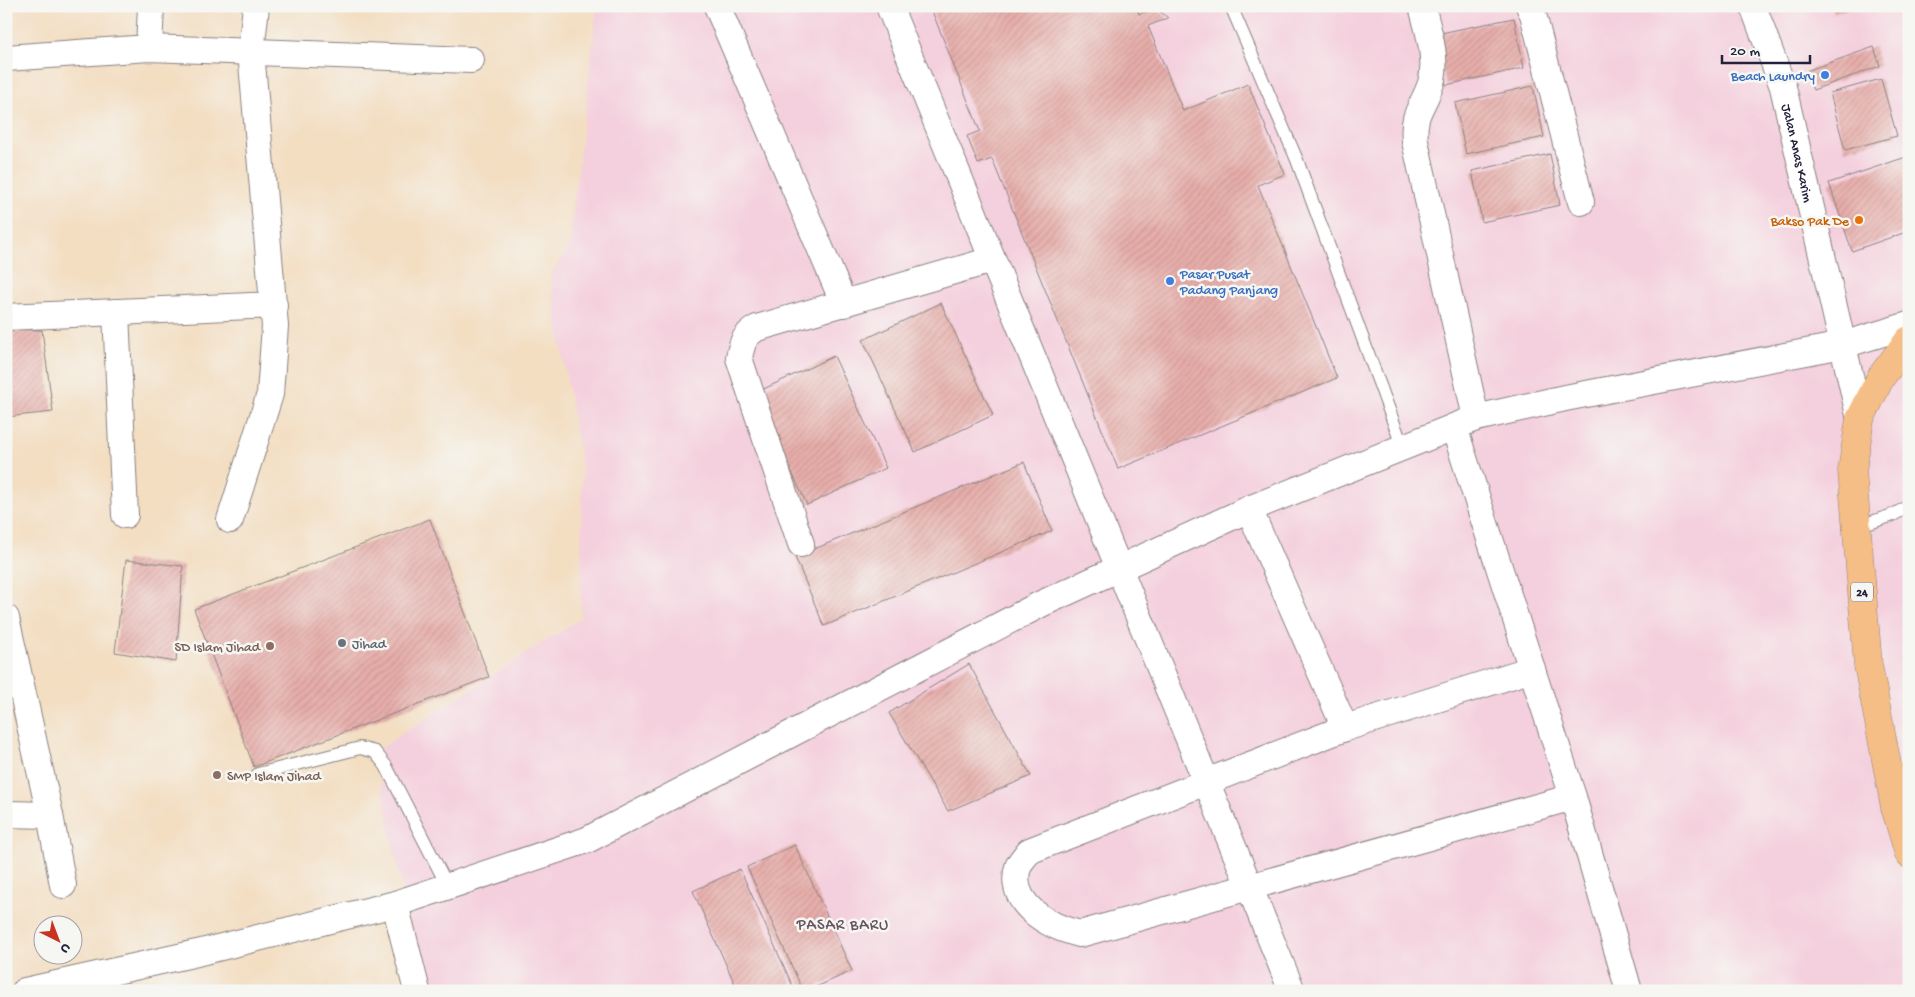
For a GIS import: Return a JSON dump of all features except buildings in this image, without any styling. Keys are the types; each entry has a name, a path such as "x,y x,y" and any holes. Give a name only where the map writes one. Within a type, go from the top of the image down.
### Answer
{"highway":[{"name":"24","path":"1909,340 1881,376 1860,419 1852,471 1868,664 1902,805 1909,854"}],"street":[{"path":"149,48 151,6"},
{"path":"230,520 270,394 275,326 251,52 256,6"},
{"path":"717,6 844,304"},
{"path":"889,6 1117,568 1292,991"},
{"path":"1422,6 1433,61 1431,82 1413,124 1465,423 1532,669 1573,797 1629,991"},
{"path":"1528,6 1533,14 1581,202"},
{"name":"Jalan Anas Karim","path":"1753,6 1784,87 1860,419"},
{"path":"6,58 149,48 471,60"},
{"path":"801,544 739,358 742,341 749,332 757,328 992,260"},
{"path":"6,317 274,305"},
{"path":"116,312 125,515"},
{"path":"25,991 197,953 395,904 587,840 1041,604 1248,509 1465,423 1565,398 1843,345 1909,325"},
{"path":"1248,509 1345,728"},
{"path":"6,618 50,815 63,885"},
{"path":"1532,669 1345,728 1029,851 1018,866 1016,883 1024,903 1038,916 1059,929 1080,934 1573,797"},
{"path":"6,814 50,815"},
{"path":"395,904 417,991"}],"lane":[{"path":"1231,6 1297,160 1403,448"},
{"path":"1857,527 1893,515 1909,506"},
{"path":"258,774 360,748 375,752 386,766 448,887"}],"shaded area":[{"path":"597,6 1909,6 1909,991 422,991 375,752 581,618 582,471 550,276 569,248"}],"place":[{"name":"Beach Laundry","path":"1825,75"},
{"name":"Bakso Pak De","path":"1859,220"},
{"name":"Pasar Pusat Padang Panjang","path":"1170,281"},
{"name":"Jihad","path":"342,643"},
{"name":"SD Islam Jihad","path":"270,646"},
{"name":"SMP Islam Jihad","path":"217,775"}],"district":[{"name":"PASAR BARU","path":"843,923"}]}
